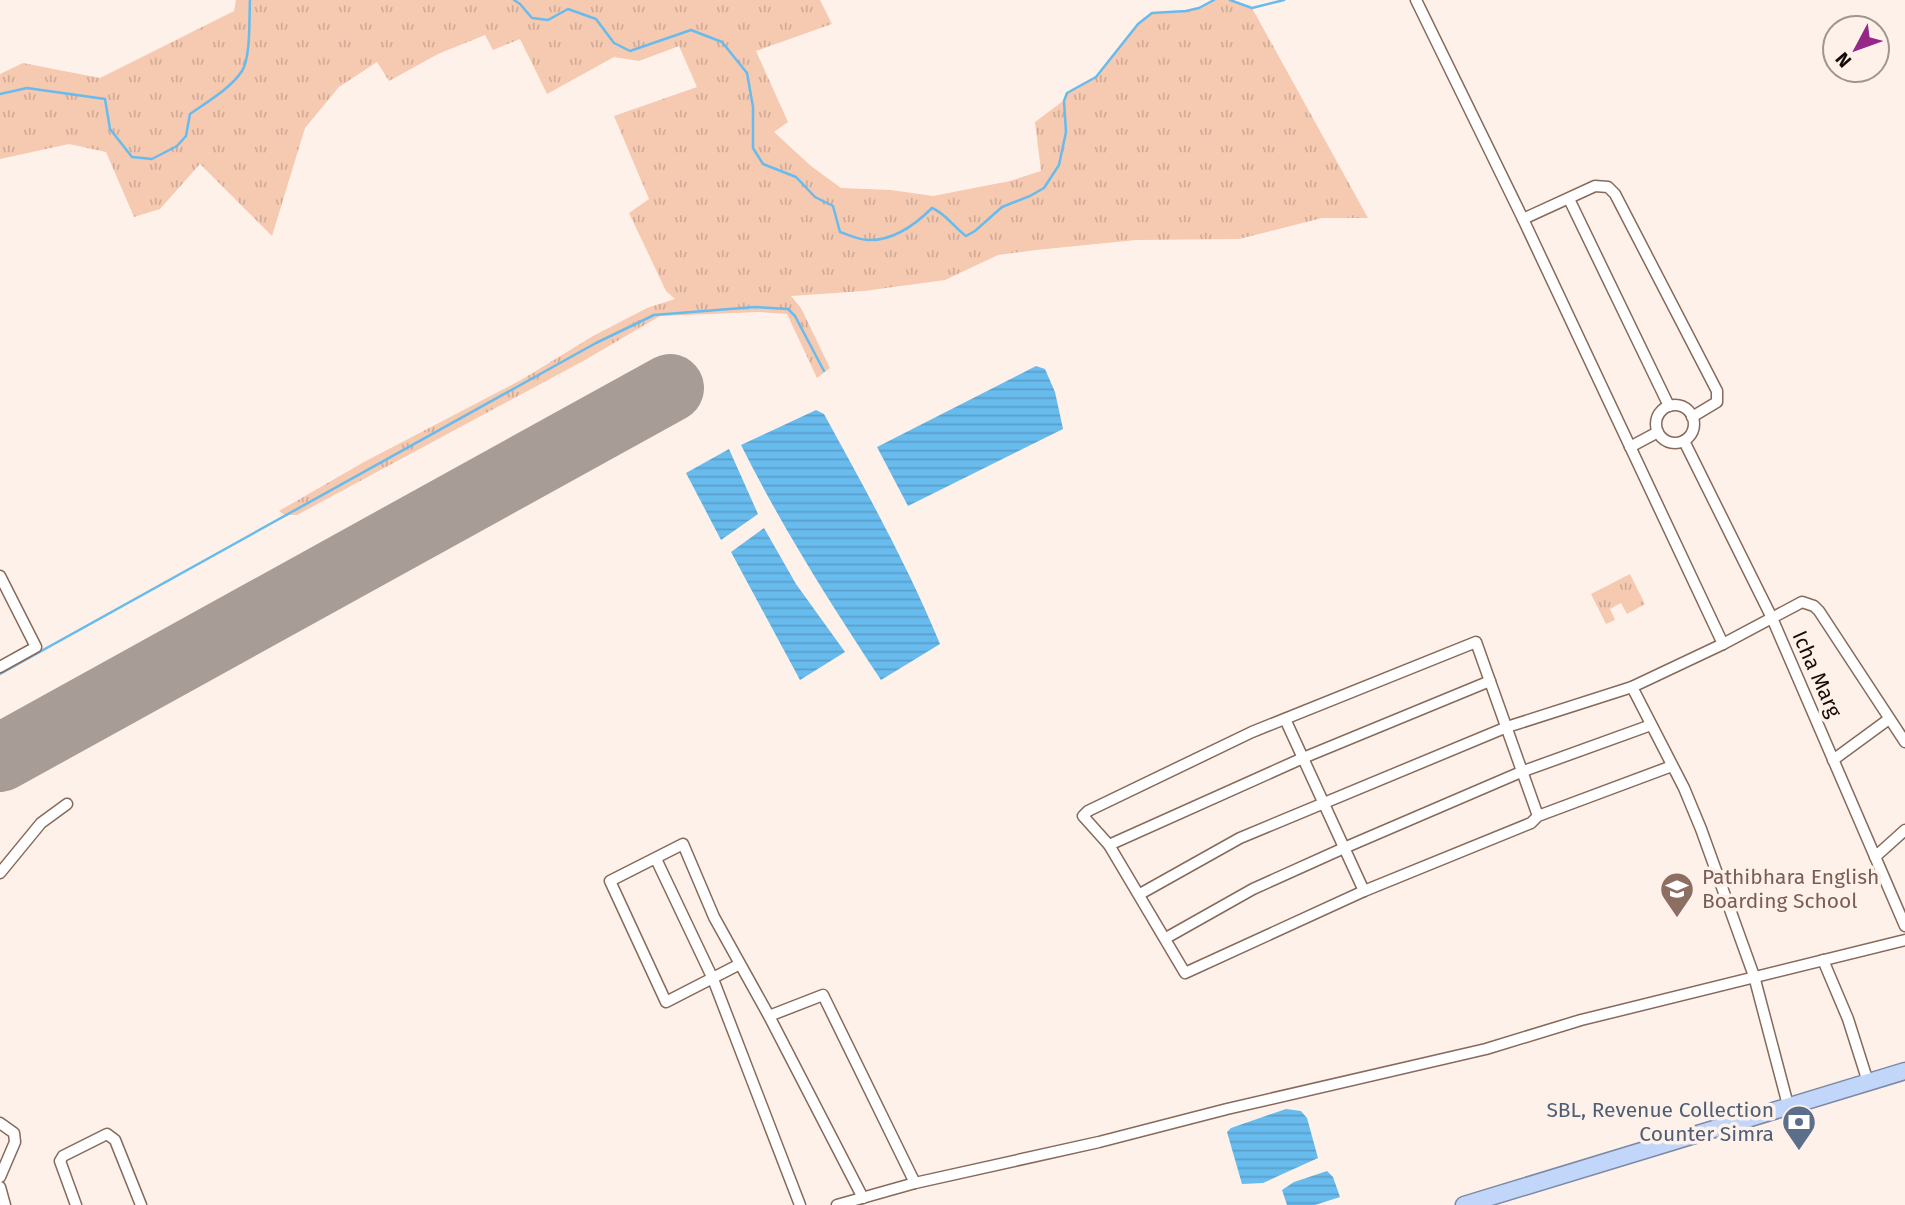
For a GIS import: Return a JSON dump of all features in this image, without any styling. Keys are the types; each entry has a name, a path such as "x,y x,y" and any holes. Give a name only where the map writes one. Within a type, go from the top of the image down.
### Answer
{"highway":[{"path":"1464,1205 1905,1071"}],"street":[{"path":"1416,0 1523,219 1723,644"},
{"path":"1523,219 1595,186 1608,187 1615,194 1717,391 1717,402 1692,417"},
{"path":"1569,198 1669,406"},
{"path":"1669,406 1683,407 1692,417 1693,431 1684,441 1672,443 1658,432 1659,414 1669,406"},
{"path":"1630,447 1658,432"},
{"name":"Icha Marg","path":"1684,441 1772,618 1905,926"},
{"path":"0,576 36,647 0,667"},
{"path":"1140,894 1240,838 1507,727 1632,687 1723,644 1797,604 1808,603 1814,606 1905,742"},
{"path":"1538,816 1476,642 1285,719 1174,768 1083,816 1110,845 1185,973 1364,891 1531,823 1538,816 1672,766"},
{"path":"1110,845 1303,758 1490,681"},
{"path":"1632,687 1684,788 1701,830 1754,976 1788,1105"},
{"path":"1285,719 1364,891"},
{"path":"1833,760 1889,719"},
{"path":"1166,938 1252,889 1344,848 1521,772 1651,725"},
{"path":"0,873 41,823 67,804"},
{"path":"1875,858 1905,830"},
{"path":"740,964 666,1002 610,881 683,844 714,917 769,1016 863,1198"},
{"path":"656,859 713,978 800,1205"},
{"path":"837,1205 915,1183 1099,1142 1227,1108 1486,1049 1581,1020 1905,940"},
{"path":"1823,960 1848,1019 1868,1082"},
{"path":"769,1016 823,995 915,1183"},
{"path":"0,1123 13,1133 15,1142 0,1177"},
{"path":"76,1205 61,1166 62,1156 107,1134 115,1140 141,1205"},
{"path":"0,1187 5,1205"}],"green space":[{"path":"236,0 820,0 832,24 756,51 788,122 774,132 811,166 841,188 891,190 933,196 1010,181 1041,171 1035,122 1063,101 1067,93 1096,77 1132,30 1152,13 1186,11 1214,0 1230,0 1252,8 1368,218 1322,218 1239,239 1136,240 998,255 945,280 864,291 791,296 801,308 830,368 817,378 787,314 759,312 660,316 585,360 297,515 285,515 279,511 364,462 521,380 593,336 647,308 675,299 666,291 629,213 649,199 614,116 697,87 679,46 639,61 614,57 547,94 520,39 493,50 485,35 438,54 389,81 377,62 339,87 305,128 272,236 200,164 160,209 134,217 106,152 69,144 0,159 0,74 23,63 100,78 234,11"},
{"path":"1630,574 1645,604 1627,614 1621,603 1610,609 1615,620 1606,624 1591,594"}],"water":[{"path":"1036,366 1045,369 1055,392 1063,429 908,506 877,447"},
{"path":"816,410 824,414 870,499 914,585 940,644 881,680 807,564 741,445"},
{"path":"729,449 758,514 721,540 686,473"},
{"path":"764,528 796,584 845,652 800,680 731,552"},
{"path":"1286,1109 1301,1111 1307,1118 1318,1158 1263,1183 1242,1184 1227,1132 1231,1128"},
{"path":"1327,1171 1333,1177 1340,1197 1315,1205 1287,1205 1282,1190 1294,1182"}],"waterway":[{"path":"0,94 27,88 105,99 110,129 132,157 152,159 177,146 186,136 190,114 225,89 242,71 248,47 250,0"},
{"path":"514,0 532,18 548,20 568,9 596,19 614,43 630,51 691,30 722,42 747,73 753,107 753,148 763,164 796,177 815,197 833,206 840,232 868,240 895,235 932,208 966,236 1002,207 1044,188 1059,165 1066,132 1064,101 1067,93 1096,77 1138,24 1152,13 1186,11 1214,0"},
{"path":"1230,0 1252,8 1284,0"},
{"path":"0,674 596,343 654,315 755,307 788,309 795,316 824,371"}],"runway":[{"path":"0,758 670,388"}],"place":[{"name":"Pathibhara English Boarding School","path":"1677,919"},
{"name":"SBL, Revenue Collection Counter Simra","path":"1799,1152"}]}
